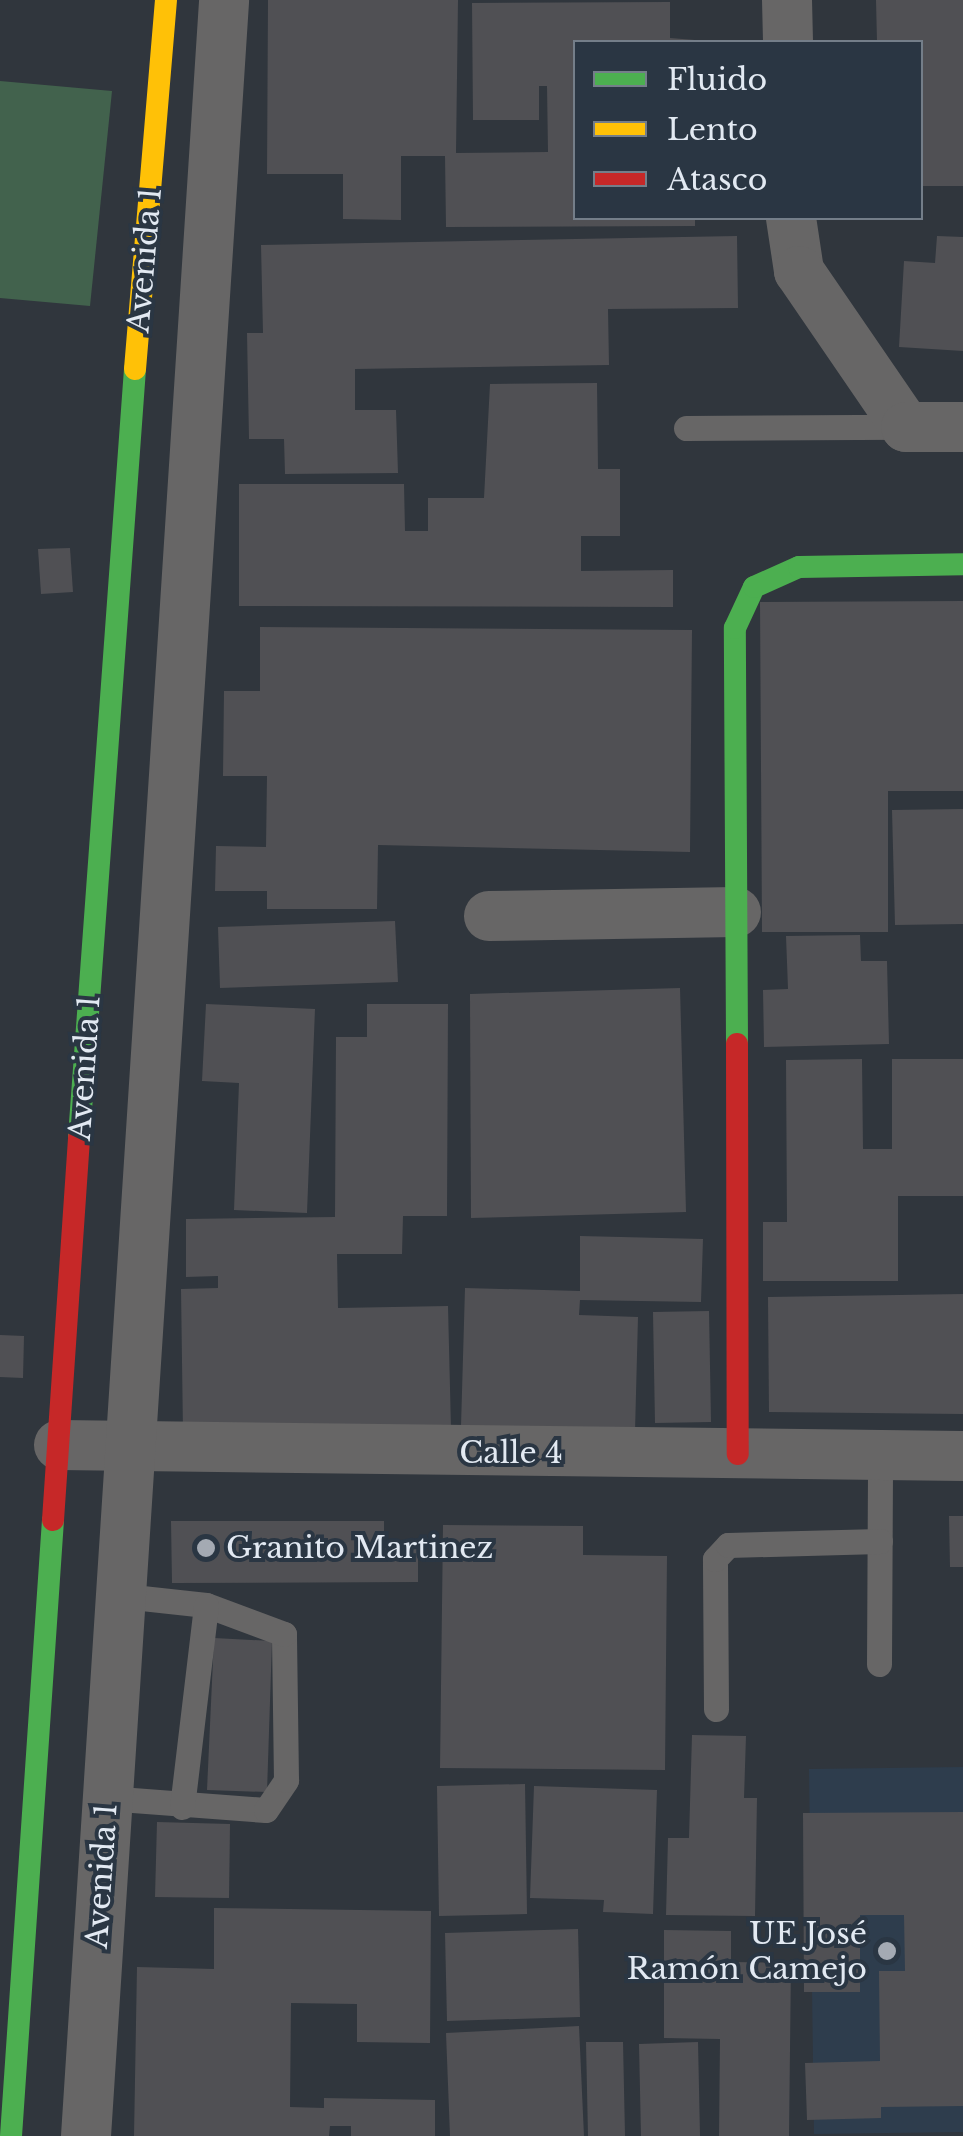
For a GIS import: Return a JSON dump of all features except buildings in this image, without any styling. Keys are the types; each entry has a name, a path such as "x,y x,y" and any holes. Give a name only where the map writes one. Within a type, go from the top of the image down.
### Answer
{"street":[{"name":"Avenida 1","path":"12,2136 166,0"},
{"name":"Avenida 1","path":"86,2136 106,1798 134,1450 180,616 224,0"},
{"path":"787,0 788,40"},
{"path":"791,220 799,270 906,427 963,427"},
{"path":"738,1454 735,628 754,586 799,567 963,564"},
{"path":"489,916 736,912"},
{"name":"Calle 4","path":"59,1446 134,1450 963,1456"}],"lane":[{"path":"686,428 906,427"},
{"path":"879,1664 880,1456"},
{"path":"716,1709 715,1559 728,1545 880,1541"},
{"path":"106,1798 266,1810 286,1780 284,1634 206,1604 123,1596"},
{"path":"182,1806 206,1604"}],"shaded area":[{"name":"UE José Ramón Camejo","path":"963,1767 963,2132 814,2134 809,1769"}],"green space":[{"path":"0,81 112,91 90,306 0,298"}],"traffic: fast":[{"path":"79,1137 135,369"},
{"path":"737,1044 735,628 754,587 799,567 963,564"},
{"path":"11,2136 53,1520"}],"traffic: slow":[{"path":"135,369 166,0"}],"traffic: jam":[{"path":"737,1044 738,1454"},
{"path":"53,1520 79,1137"}],"place":[{"name":"Granito Martinez","path":"206,1548"},
{"name":"UE José Ramón Camejo","path":"887,1951"}]}
